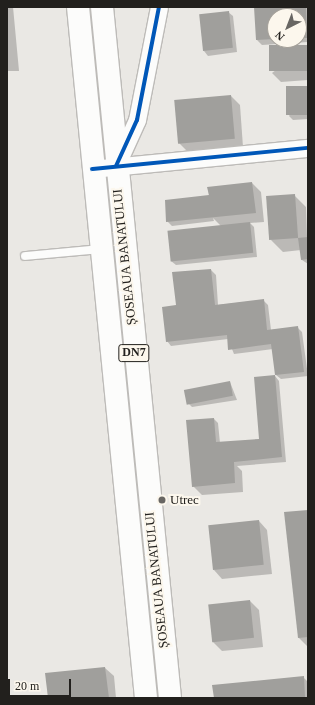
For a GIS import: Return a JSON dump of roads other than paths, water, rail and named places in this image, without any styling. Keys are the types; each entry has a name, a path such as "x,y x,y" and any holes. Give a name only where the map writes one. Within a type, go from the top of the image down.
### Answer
{"main road":[{"name":"ȘOSEAUA BANATULUI","path":"78,7 92,169 146,698"},
{"name":"ȘOSEAUA BANATULUI","path":"102,7 116,166 170,698"}],"street":[{"path":"116,166 137,120 159,7"},
{"path":"92,169 308,148"}],"lane":[{"path":"26,256 100,249"}],"place":[{"name":"Utrec","path":"162,500"}]}
